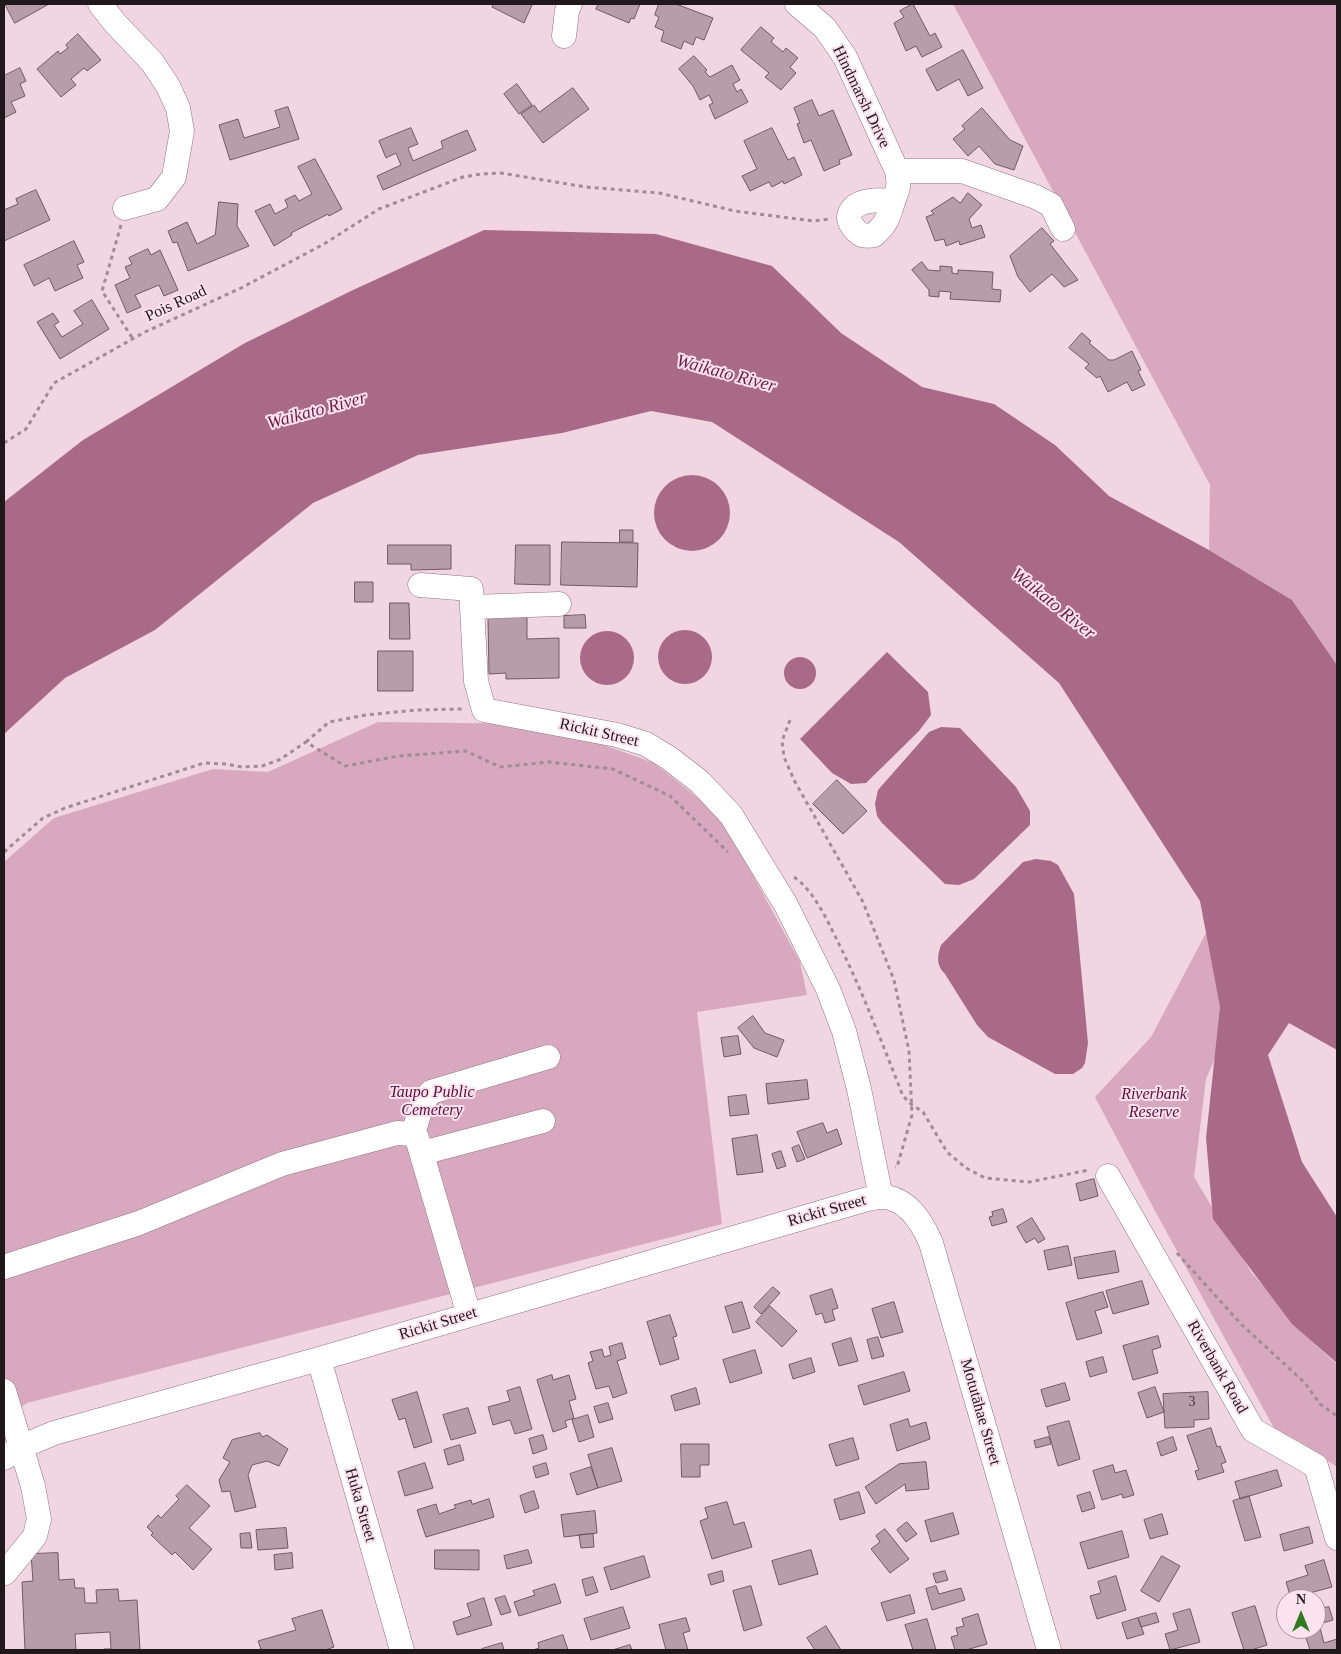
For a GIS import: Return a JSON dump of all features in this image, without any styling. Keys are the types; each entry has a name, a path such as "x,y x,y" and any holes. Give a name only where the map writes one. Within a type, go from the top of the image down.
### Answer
{"street":[{"path":"100,4 152,62 168,86 178,108 182,131 174,177 157,199 125,208"},
{"path":"564,36 567,11 570,4"},
{"name":"Hindmarsh Drive","path":"797,4 825,28 845,57 897,171 900,185 888,219 874,235 862,234 856,230 849,216"},
{"path":"897,171 962,171 1036,197 1051,205 1063,229"},
{"path":"849,216 854,208 860,204 885,200 893,202"},
{"path":"420,586 471,589 476,681 484,710"},
{"path":"472,607 559,604"},
{"name":"Rickit Street","path":"12,1453 54,1433 319,1359 848,1204 879,1186 859,1089 844,1032 828,988 786,905 731,815 700,782 669,758 646,744 617,735 484,710"},
{"path":"469,1315 417,1143 423,1101 431,1092 548,1057"},
{"path":"4,1267 139,1224 282,1164 397,1132 417,1143 543,1122"},
{"name":"Riverbank Road","path":"1108,1176 1253,1430 1316,1466 1337,1538"},
{"name":"Motutāhae Street","path":"879,1186 897,1201 912,1210 922,1222 931,1242 1049,1650"},
{"name":"Huka Street","path":"319,1359 402,1650"},
{"path":"4,1391 12,1453 32,1486 39,1519 35,1536 5,1573"}],"path":[{"name":"Pois Road","path":"4,443 26,429 54,383 133,339 240,288 324,244 379,210 463,177 501,173 586,186 659,193 735,211 813,221 849,216"},
{"path":"125,208 102,292 133,339"},
{"path":"4,852 43,818 65,808 204,763 242,767 262,766 279,760 306,742 329,722 366,715 416,710 484,710"},
{"path":"790,720 782,741 784,758 794,780 863,902 894,980 909,1051 912,1115 897,1166 879,1186"},
{"path":"306,742 346,766 399,756 466,751 500,767 549,762 613,769 670,796 731,854"},
{"path":"791,874 804,884 827,920 852,970 903,1096 922,1112 947,1152 966,1168 985,1178 1029,1182 1094,1169 1108,1176"},
{"path":"1172,1247 1241,1324 1305,1383 1320,1404 1337,1416"}],"green space":[{"path":"953,4 1337,4 1337,665 1292,600 1209,550 1210,485"},
{"name":"Taupo Public Cemetery","path":"378,722 546,724 654,763 721,816 800,962 807,995 697,1012 722,1224 27,1403 4,1419 4,862 54,818 213,769 268,772"},
{"name":"Riverbank Reserve","path":"1207,931 1226,1033 1206,1079 1194,1177 1251,1272 1318,1347 1337,1364 1337,1467 1298,1441 1281,1441 1095,1097 1151,1037"}],"water":[{"name":"Waikato River","path":"484,230 656,234 772,266 841,333 922,387 994,404 1055,445 1109,496 1209,550 1292,600 1337,665 1337,1050 1289,1023 1268,1055 1302,1162 1337,1217 1337,1363 1292,1324 1213,1219 1206,1138 1220,1007 1200,901 1059,683 899,542 712,422 651,411 562,433 418,455 313,503 155,630 65,678 4,734 4,502 83,440 245,343 353,290"},
{"path":"685,475 699,475 713,481 724,492 730,506 727,528 719,540 699,551 685,551 671,545 660,534 654,520 654,506 660,492 671,481"},
{"path":"680,630 690,630 704,638 710,647 712,657 710,667 704,676 690,684 680,684 670,679 663,672 658,662 658,652 663,642 670,635"},
{"path":"602,631 612,631 622,635 630,643 634,658 630,673 622,681 612,685 602,685 592,681 584,673 580,663 580,653 584,643 592,635"},
{"path":"887,652 928,692 931,715 919,731 866,783 851,784 832,773 800,739"},
{"path":"800,657 806,658 811,662 815,667 815,679 811,684 806,688 800,689 794,688 789,684 785,679 784,673 785,667 789,662 794,658"},
{"path":"941,727 960,728 1016,787 1030,811 1030,825 974,879 959,885 945,884 882,823 877,816 875,804 878,790 929,732"},
{"path":"1036,859 1051,861 1058,865 1074,894 1088,1043 1085,1063 1082,1068 1073,1074 1055,1074 988,1037 977,1025 938,961 941,945 1023,862"}],"building":[{"path":"5,4 49,4 15,23"},
{"path":"494,4 532,5 524,23 492,7"},
{"path":"599,4 640,4 634,19 631,18 629,23 596,9"},
{"path":"659,4 676,4 713,18 704,40 696,37 693,45 684,41 681,49 661,41 664,31 655,27 659,17 655,15"},
{"path":"913,4 930,36 935,33 942,47 922,57 916,46 906,51 894,23 904,17 900,11"},
{"path":"761,27 774,38 771,42 783,52 786,48 798,58 790,67 796,73 781,90 765,77 769,73 741,50"},
{"path":"78,34 101,60 87,71 84,68 71,79 76,85 61,97 37,69 58,51 60,54 68,48 66,45"},
{"path":"963,50 983,88 968,96 959,79 937,91 926,70"},
{"path":"694,56 707,70 705,72 710,77 732,65 740,80 733,84 737,92 741,89 748,102 715,119 709,105 713,103 709,95 700,100 693,86 679,69"},
{"path":"20,68 26,81 20,84 25,96 11,102 16,112 4,118 4,76"},
{"path":"517,84 532,105 519,114 504,94"},
{"path":"573,88 589,109 543,143 521,114 534,105 539,112"},
{"path":"812,100 819,116 833,110 852,155 839,160 840,164 824,171 811,140 804,143 797,124 800,123 794,108"},
{"path":"288,107 299,139 230,160 219,125 238,119 244,138 280,127 275,111"},
{"path":"982,108 1010,140 1023,146 1014,170 995,164 979,146 968,156 953,139 965,129 962,126"},
{"path":"411,128 418,144 408,148 413,161 443,148 441,141 467,130 476,150 383,190 377,176 401,165 396,153 386,158 379,141"},
{"path":"772,128 788,160 794,157 802,175 784,184 783,181 772,187 769,182 750,191 742,176 757,169 744,141"},
{"path":"315,159 342,209 291,233 292,235 274,246 255,211 270,204 275,214 288,207 285,200 295,195 299,201 312,194 298,167"},
{"path":"36,190 50,220 4,241 4,210 18,204 16,199"},
{"path":"968,193 982,205 969,219 972,228 981,225 985,237 960,245 959,241 946,246 944,239 935,241 926,217 934,214 931,211 953,197 960,203"},
{"path":"219,202 238,204 237,226 249,246 188,271 177,242 173,243 168,231 187,222 197,244 215,235"},
{"path":"1042,228 1054,241 1050,244 1078,280 1064,287 1052,274 1030,292 1018,277 1010,256"},
{"path":"74,241 84,262 77,265 83,278 55,291 49,278 34,286 24,265"},
{"path":"148,249 151,255 160,250 178,290 164,296 159,285 135,295 141,307 127,313 115,285 130,278 125,267 132,264 129,258"},
{"path":"922,262 928,270 940,271 940,266 952,267 952,273 958,274 958,270 993,272 992,289 1001,290 1000,302 950,299 951,292 939,291 939,297 929,296 929,290 912,270"},
{"path":"92,300 109,329 60,359 37,322 53,313 59,322 54,325 62,337 83,324 74,311"},
{"path":"1082,333 1091,341 1089,343 1109,360 1114,360 1132,351 1141,370 1138,371 1145,385 1132,391 1127,382 1108,392 1100,376 1097,378 1085,368 1089,364 1069,348"},
{"path":"620,530 633,530 633,542 620,542"},
{"path":"562,542 638,543 637,587 561,585"},
{"path":"388,545 451,545 451,569 411,570 411,564 388,564"},
{"path":"516,545 550,545 550,585 515,584"},
{"path":"355,582 373,582 373,602 355,602"},
{"path":"390,603 409,603 410,639 390,639"},
{"path":"585,615 586,628 564,628 564,616"},
{"path":"527,617 527,639 559,638 559,678 506,679 506,673 489,674 488,618"},
{"path":"378,651 413,651 413,691 378,691"},
{"path":"837,780 867,811 843,834 813,804"},
{"path":"753,1016 765,1033 784,1040 777,1057 754,1048 738,1028"},
{"path":"738,1036 741,1054 724,1057 721,1038"},
{"path":"807,1080 809,1099 768,1104 766,1084"},
{"path":"746,1095 749,1114 730,1116 728,1097"},
{"path":"823,1123 827,1133 837,1129 842,1144 807,1158 797,1132"},
{"path":"757,1135 763,1172 737,1175 732,1139"},
{"path":"799,1145 805,1159 797,1162 792,1148"},
{"path":"781,1151 786,1166 777,1169 772,1154"},
{"path":"1094,1179 1098,1196 1080,1201 1076,1184"},
{"path":"1003,1209 1007,1222 992,1226 989,1217 993,1216 992,1212"},
{"path":"1032,1218 1045,1239 1038,1243 1035,1238 1026,1243 1017,1227"},
{"path":"1068,1246 1072,1265 1048,1270 1044,1251"},
{"path":"1115,1251 1119,1272 1078,1279 1074,1258"},
{"path":"1142,1281 1149,1304 1113,1314 1106,1291"},
{"path":"773,1287 780,1293 761,1314 754,1307"},
{"path":"832,1289 838,1308 832,1310 835,1320 825,1323 822,1313 816,1315 810,1296"},
{"path":"1103,1292 1108,1307 1095,1311 1102,1333 1077,1340 1066,1303"},
{"path":"742,1302 750,1328 733,1333 725,1307"},
{"path":"894,1302 903,1332 881,1338 872,1309"},
{"path":"770,1306 797,1331 782,1347 756,1322"},
{"path":"670,1315 677,1336 673,1337 679,1359 660,1365 647,1322"},
{"path":"1158,1336 1161,1347 1152,1350 1158,1373 1133,1380 1123,1346"},
{"path":"878,1337 884,1356 872,1359 867,1340"},
{"path":"851,1338 858,1361 839,1366 832,1344"},
{"path":"622,1343 626,1358 617,1361 627,1393 613,1398 609,1386 596,1389 588,1363 593,1361 590,1352 602,1349 604,1357 611,1355 609,1347"},
{"path":"755,1350 762,1373 730,1383 723,1360"},
{"path":"1103,1357 1107,1372 1090,1377 1086,1362"},
{"path":"811,1358 815,1372 793,1379 789,1365"},
{"path":"904,1372 910,1391 864,1405 858,1386"},
{"path":"552,1375 553,1380 569,1375 576,1399 569,1401 574,1418 565,1421 567,1427 553,1432 537,1380"},
{"path":"1065,1383 1070,1400 1046,1407 1041,1390"},
{"path":"520,1387 532,1429 515,1434 510,1420 493,1425 488,1407 510,1401 507,1391"},
{"path":"1155,1387 1164,1412 1147,1418 1138,1393"},
{"path":"696,1388 700,1404 675,1411 671,1396"},
{"path":"417,1392 432,1442 414,1448 405,1418 399,1420 392,1400"},
{"path":"1208,1392 1209,1419 1194,1420 1194,1427 1165,1428 1163,1394"},
{"path":"608,1403 613,1419 599,1423 594,1407"},
{"path":"468,1408 476,1433 451,1440 443,1415"},
{"path":"588,1415 594,1437 579,1442 572,1420"},
{"path":"908,1419 910,1427 926,1422 930,1439 897,1451 890,1425"},
{"path":"1069,1421 1080,1459 1058,1466 1047,1427"},
{"path":"1211,1428 1217,1447 1220,1446 1226,1462 1221,1464 1224,1472 1198,1480 1195,1471 1199,1470 1187,1436"},
{"path":"260,1433 262,1437 267,1435 288,1449 279,1466 267,1461 252,1465 248,1475 256,1507 235,1512 230,1491 222,1492 219,1480 230,1462 223,1458 232,1440"},
{"path":"543,1435 547,1449 533,1454 529,1439"},
{"path":"1049,1437 1051,1444 1036,1448 1034,1441"},
{"path":"1173,1437 1177,1450 1161,1456 1157,1443"},
{"path":"853,1438 859,1459 836,1466 829,1445"},
{"path":"681,1444 709,1444 709,1465 700,1465 700,1477 682,1477"},
{"path":"460,1445 464,1460 448,1465 444,1450"},
{"path":"612,1448 622,1481 598,1488 588,1455"},
{"path":"926,1462 929,1489 906,1491 905,1484 876,1504 865,1487 899,1464"},
{"path":"425,1463 433,1488 405,1496 398,1472"},
{"path":"546,1463 549,1474 536,1478 533,1467"},
{"path":"1113,1465 1115,1473 1126,1470 1134,1495 1123,1498 1122,1494 1102,1500 1093,1471"},
{"path":"591,1467 598,1488 577,1495 570,1474"},
{"path":"1277,1470 1282,1486 1240,1499 1235,1482"},
{"path":"187,1485 210,1506 189,1528 212,1549 193,1570 175,1552 172,1555 151,1535 153,1533 147,1527 158,1515 161,1518 179,1499 176,1496"},
{"path":"534,1491 539,1508 525,1513 520,1496"},
{"path":"859,1492 865,1513 840,1520 834,1500"},
{"path":"1090,1492 1095,1508 1082,1512 1077,1496"},
{"path":"1249,1496 1261,1537 1245,1541 1233,1501"},
{"path":"489,1499 494,1517 426,1537 417,1510 436,1504 439,1514 456,1508 454,1505 471,1500 472,1504"},
{"path":"727,1502 734,1525 744,1522 752,1547 712,1559 700,1521 708,1518 705,1508"},
{"path":"595,1511 597,1533 564,1537 561,1515"},
{"path":"953,1513 959,1534 931,1542 925,1521"},
{"path":"1162,1514 1168,1534 1150,1539 1144,1520"},
{"path":"907,1522 917,1534 906,1542 897,1530"},
{"path":"1309,1527 1313,1543 1284,1551 1280,1535"},
{"path":"286,1528 288,1548 258,1550 256,1530"},
{"path":"885,1529 909,1559 890,1573 871,1549 880,1542 876,1536"},
{"path":"1122,1531 1129,1557 1088,1569 1080,1543"},
{"path":"250,1533 252,1548 241,1548 240,1534"},
{"path":"593,1534 594,1547 581,1548 579,1535"},
{"path":"435,1550 479,1550 479,1570 435,1569"},
{"path":"528,1550 532,1563 507,1569 504,1556"},
{"path":"811,1550 818,1574 779,1585 772,1561"},
{"path":"58,1553 59,1580 74,1579 75,1588 84,1588 85,1603 97,1603 96,1590 118,1589 119,1601 137,1600 140,1650 104,1650 111,1649 110,1632 75,1634 76,1650 25,1650 22,1582 33,1581 31,1554"},
{"path":"292,1553 293,1568 275,1570 274,1555"},
{"path":"644,1556 650,1577 611,1590 604,1568"},
{"path":"1162,1556 1180,1566 1159,1602 1141,1591"},
{"path":"1324,1560 1332,1587 1325,1589 1288,1589 1286,1582 1308,1575 1305,1566"},
{"path":"722,1571 724,1581 711,1585 708,1575"},
{"path":"945,1571 948,1580 936,1583 933,1574"},
{"path":"1116,1576 1126,1610 1097,1619 1090,1596 1101,1593 1098,1582"},
{"path":"593,1577 598,1592 586,1596 582,1580"},
{"path":"555,1584 561,1603 519,1616 514,1602 535,1595 533,1591"},
{"path":"751,1586 762,1625 744,1631 733,1591"},
{"path":"936,1586 939,1594 961,1588 965,1600 932,1610 926,1589"},
{"path":"910,1595 915,1613 887,1621 881,1603"},
{"path":"505,1596 511,1612 501,1615 495,1599"},
{"path":"484,1598 492,1625 457,1635 453,1622 471,1616 467,1604"},
{"path":"1255,1606 1267,1645 1244,1650 1232,1613"},
{"path":"623,1607 630,1628 591,1640 584,1619"},
{"path":"1329,1607 1333,1620 1326,1622 1326,1608"},
{"path":"1190,1609 1200,1642 1170,1650 1165,1634 1178,1630 1173,1614"},
{"path":"322,1610 334,1647 325,1650 256,1650 261,1649 258,1641 296,1630 292,1619"},
{"path":"1156,1613 1159,1622 1141,1627 1138,1618"},
{"path":"978,1614 987,1644 966,1650 955,1650 951,1637 958,1635 956,1628 964,1626 962,1619"},
{"path":"686,1618 690,1631 683,1633 688,1650 666,1650 659,1625"},
{"path":"1138,1618 1144,1634 1127,1639 1122,1623"},
{"path":"927,1619 936,1650 913,1650 905,1625"},
{"path":"826,1626 841,1650 815,1650 807,1638"},
{"path":"563,1635 568,1650 533,1650 539,1648 538,1643"},
{"path":"1306,1639 1323,1639 1324,1643 1337,1639 1337,1650 1310,1650"},
{"path":"502,1643 504,1650 482,1650 482,1649"},
{"path":"630,1645 632,1650 613,1650"}]}
